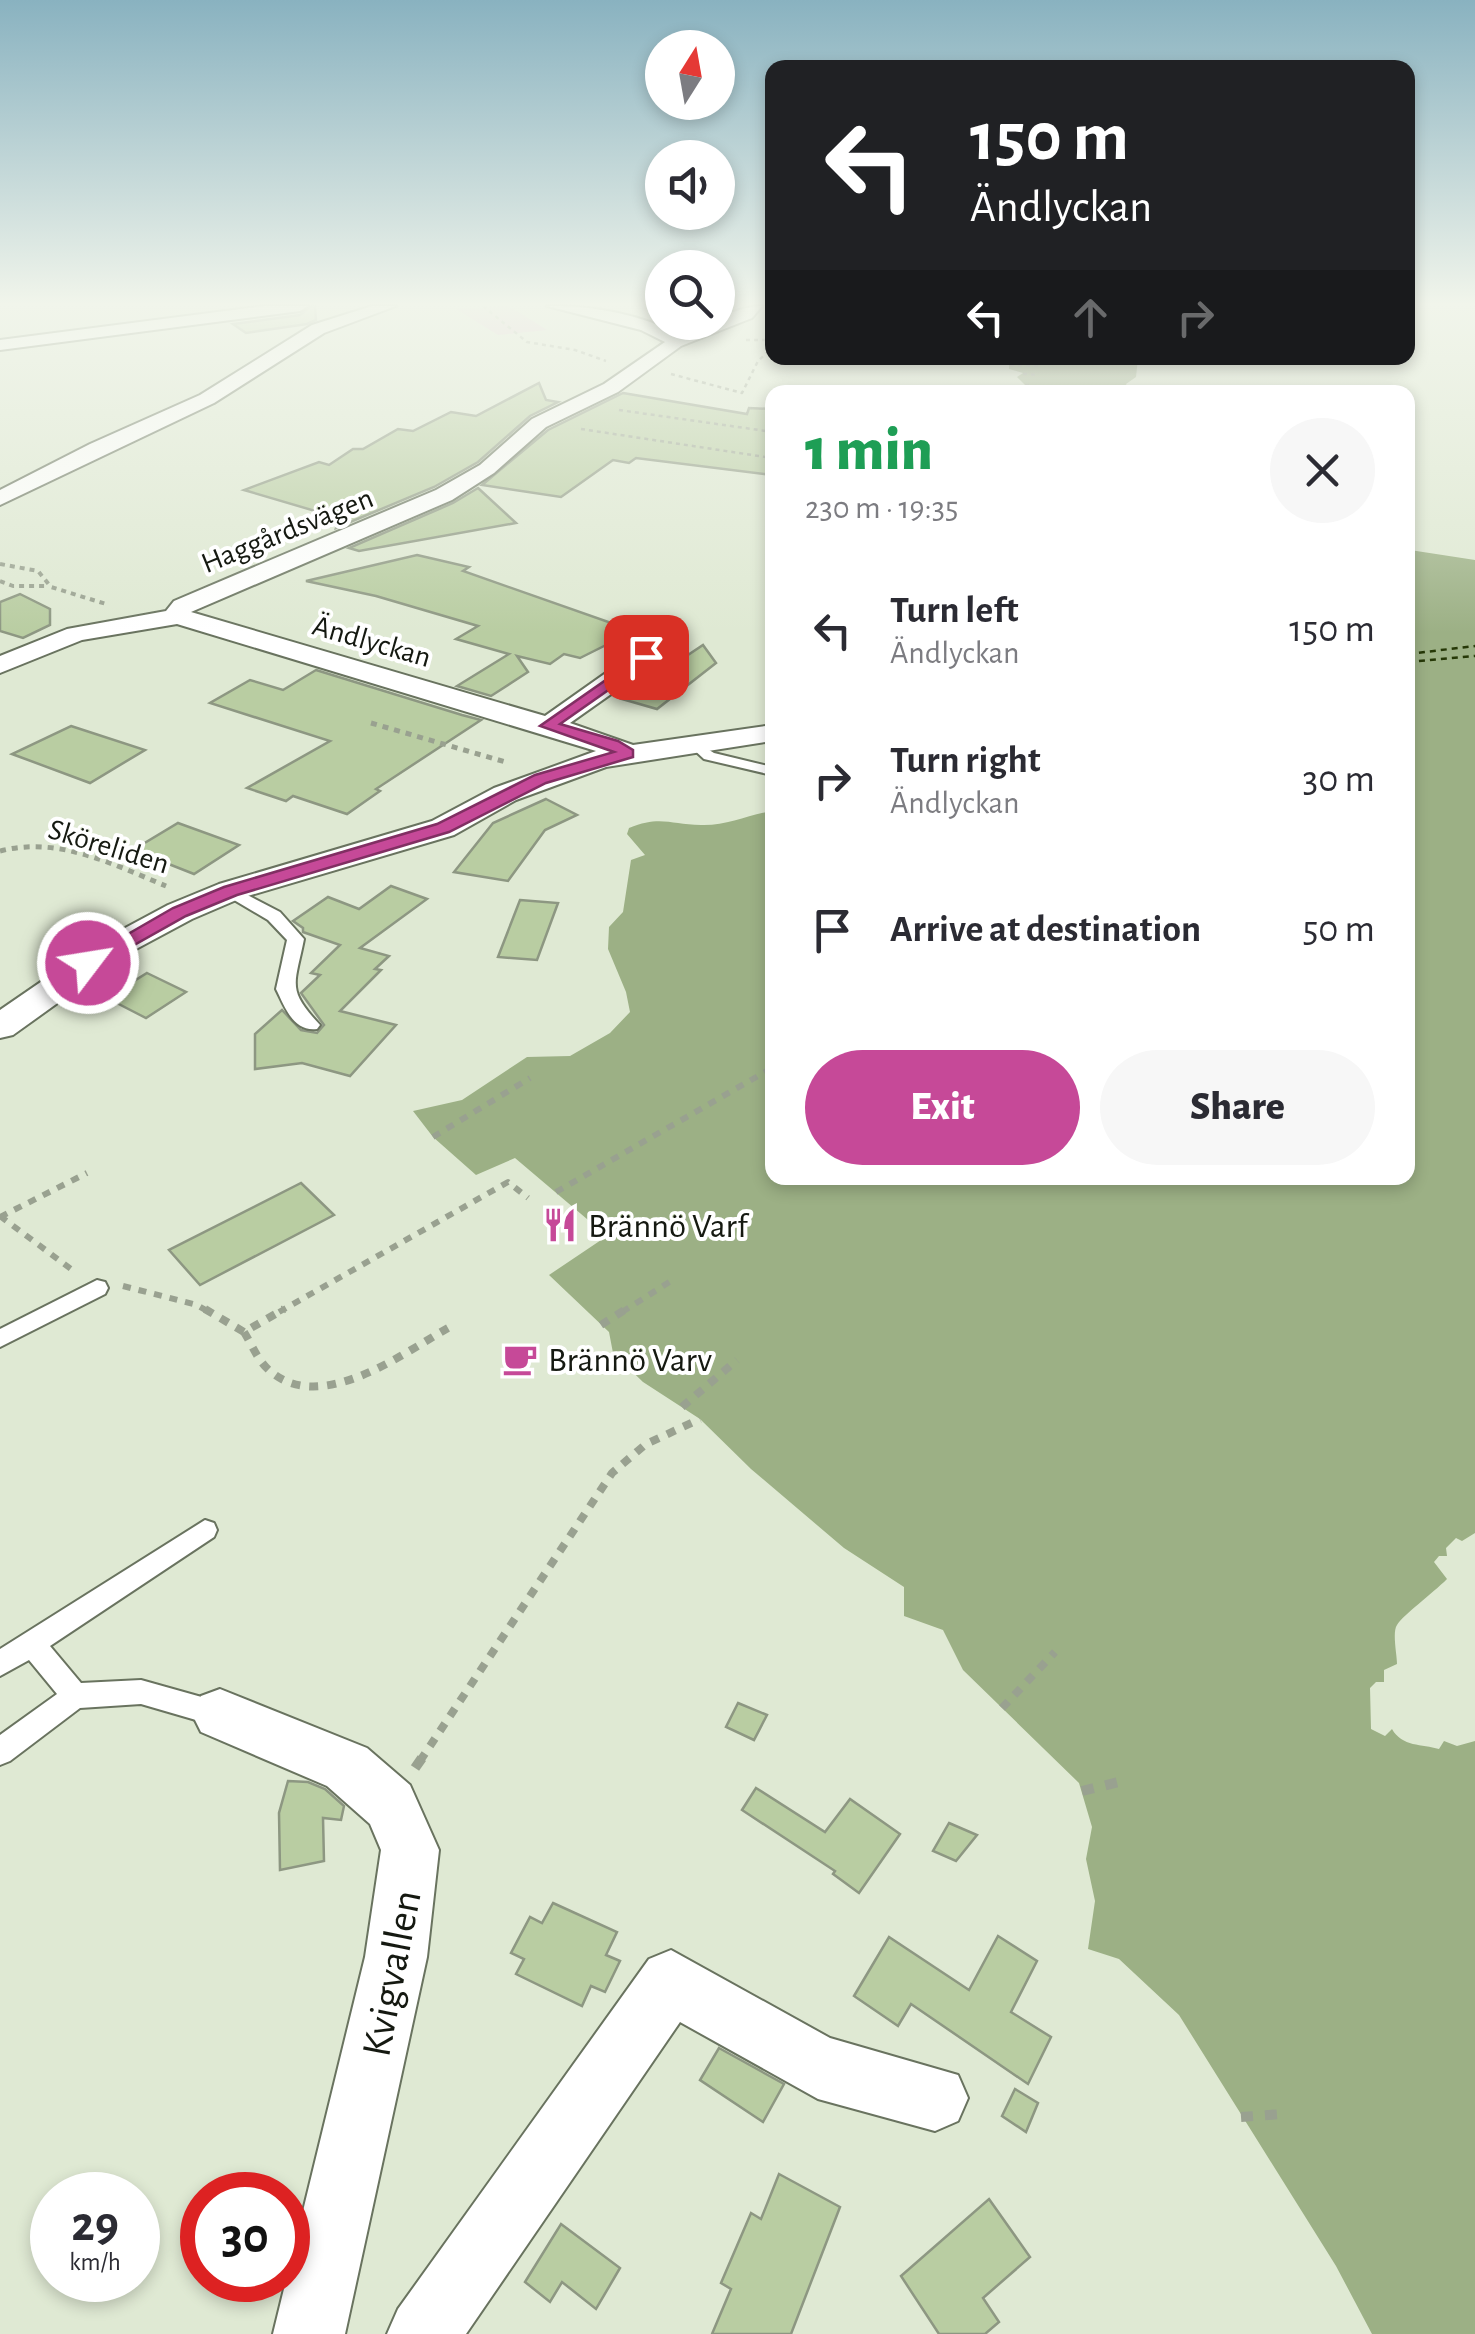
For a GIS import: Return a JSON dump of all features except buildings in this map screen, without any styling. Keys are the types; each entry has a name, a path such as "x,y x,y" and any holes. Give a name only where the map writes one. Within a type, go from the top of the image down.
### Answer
{"street":[{"path":"0,500 171,415"},
{"name":"Haggårdsvägen","path":"0,666 76,634 167,618 219,589 444,495 487,468 539,423 555,415"},
{"name":"Ändlyckan","path":"167,618 612,744 627,754"},
{"path":"548,726 646,657"},
{"path":"0,1027 100,956 217,896 443,828 505,794 551,775 627,754 765,735"},
{"name":"Kvigvallen","path":"220,1714 347,1767 390,1805 410,1850 405,1906 310,2334"},
{"path":"423,2334 671,1981 818,2067 935,2098"}],"lane":[{"path":"698,747 709,756 765,769"},
{"path":"217,896 274,916 296,940 284,989 298,1015 311,1025"},
{"path":"0,1340 97,1288"},
{"path":"0,1664 205,1530"},
{"path":"32,1643 75,1696"},
{"path":"0,1752 75,1696 142,1692 220,1714"}],"path":[{"path":"658,415 765,431"},
{"path":"539,423 765,457"},
{"path":"0,564 38,572 49,586"},
{"path":"0,581 14,586 49,586 167,618"},
{"path":"371,723 551,775"},
{"name":"Sköreliden","path":"0,852 18,845 67,851 217,896"},
{"path":"556,1192 765,1072"},
{"path":"433,1137 530,1078"},
{"path":"87,1173 0,1217 97,1288 130,1286 196,1305 244,1332 272,1372 296,1387 309,1388 372,1370 448,1328"},
{"path":"244,1332 508,1182 528,1198"},
{"path":"601,1325 671,1281"},
{"path":"682,1406 738,1360"},
{"path":"390,1805 612,1473 646,1444 700,1419"},
{"path":"1002,1708 1055,1652"},
{"path":"1082,1791 1123,1781"},
{"path":"1241,2117 1282,2114"}],"shaded area":[{"path":"1415,551 1475,560 1475,1533 1462,1541 1456,1538 1446,1548 1447,1556 1439,1556 1434,1562 1447,1579 1397,1625 1397,1664 1384,1670 1384,1682 1376,1682 1370,1688 1371,1729 1385,1736 1392,1729 1407,1742 1439,1749 1444,1741 1457,1746 1475,1741 1475,2334 1372,2334 1336,2266 1179,2015 1119,1959 1088,1949 1095,1901 1086,1859 1092,1827 1079,1783 963,1670 943,1630 904,1616 904,1587 844,1548 751,1469 700,1419 643,1382 613,1353 609,1332 549,1275 607,1236 515,1158 476,1175 433,1137 413,1111 462,1100 527,1057 570,1056 610,1033 630,1012 608,949 609,927 623,912 631,860 645,855 627,834 629,828 658,821 719,824 765,813 765,1185 1415,1185"}],"ferry route":[{"path":"1415,653 1475,646"},
{"path":"1415,661 1475,656"}],"place":[{"name":"Brännö Varf","path":"560,1225"},
{"name":"Brännö Varv","path":"520,1359"}],"route":[{"path":"88,963 180,912 230,891 443,828 540,779 627,754 612,744 548,726 646,657"}]}
